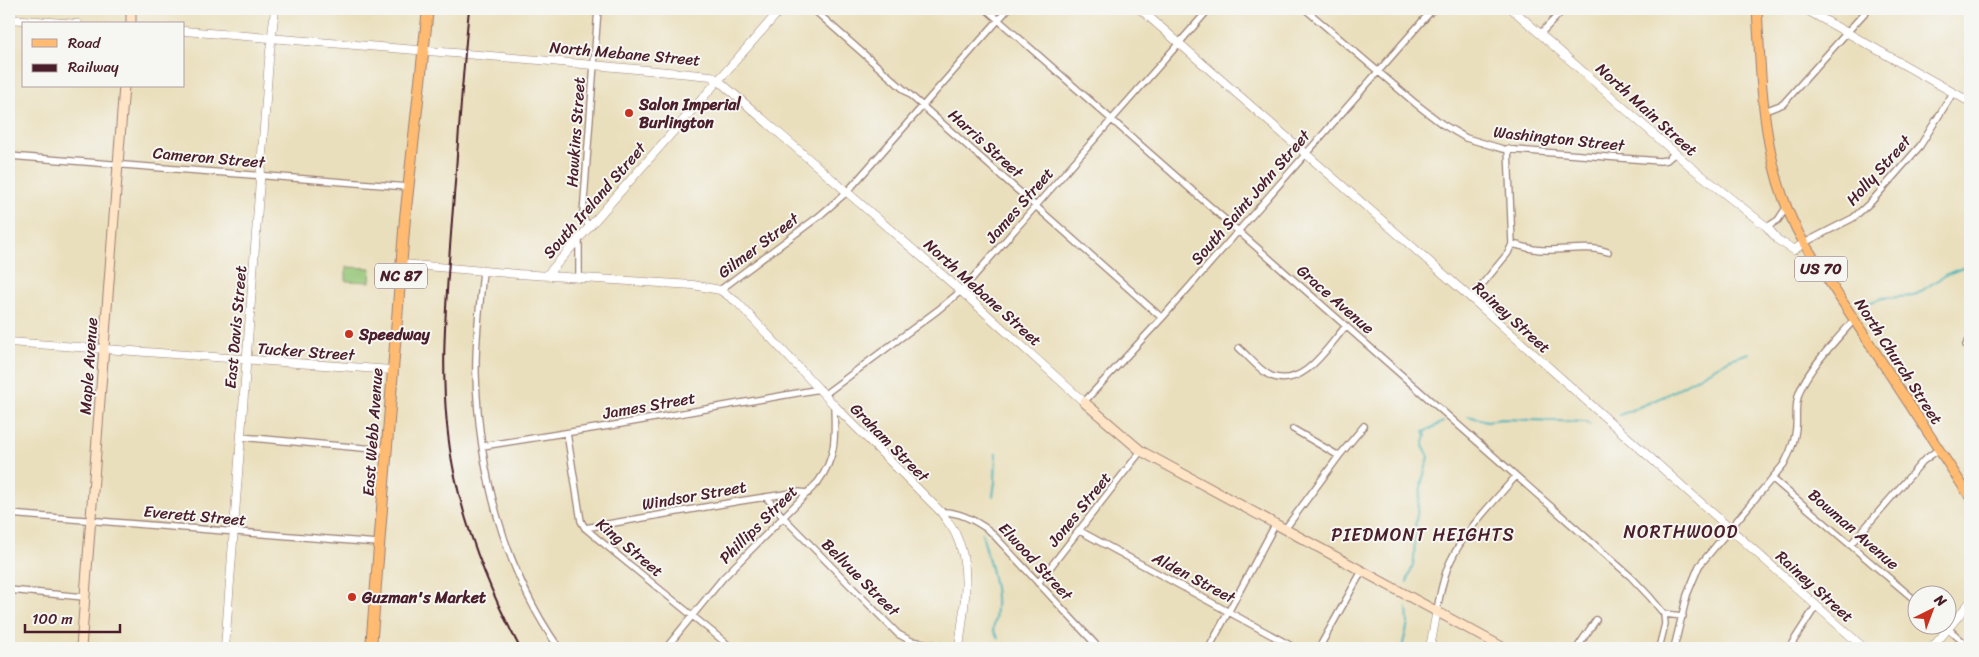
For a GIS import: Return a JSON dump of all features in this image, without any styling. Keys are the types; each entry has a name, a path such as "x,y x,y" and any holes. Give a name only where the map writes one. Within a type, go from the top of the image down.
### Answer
{"highway":[{"name":"East Webb Avenue","path":"371,648 385,450 408,187 428,9"}],"main road":[{"path":"130,22 131,9"},
{"name":"North Church Street","path":"1758,9 1769,147 1786,208 1804,243 1970,497"},
{"name":"Maple Avenue","path":"81,648 124,88"},
{"name":"North Mebane Street","path":"1084,402 1142,451 1504,648"}],"street":[{"name":"East Davis Street","path":"225,648 274,9"},
{"name":"Hawkins Street","path":"589,226 583,214 598,9"},
{"name":"South Ireland Street","path":"547,275 781,9"},
{"name":"Harris Street","path":"813,9 1162,318"},
{"name":"Grace Avenue","path":"986,9 1631,577 1664,614"},
{"name":"Gilmer Street","path":"402,264 693,285 720,290 818,217 847,192 1008,9"},
{"name":"Rainey Street","path":"1140,9 1471,298 1864,648"},
{"name":"James Street","path":"483,446 568,434 823,391 961,292 1209,9"},
{"name":"Washington Street","path":"1306,9 1442,124 1456,133 1481,144 1508,149 1660,161 1667,160 1675,153"},
{"name":"South Saint John Street","path":"1084,402 1162,318 1433,9"},
{"name":"North Main Street","path":"1512,9 1675,153 1767,227 1778,240 1794,250 1804,243"},
{"path":"1541,33 1564,9"},
{"path":"1805,9 1970,102"},
{"path":"1765,111 1783,104 1868,9"},
{"path":"9,19 50,22"},
{"name":"North Mebane Street","path":"185,31 703,74 719,81 1084,402"},
{"name":"Holly Street","path":"1804,243 1853,218 1870,202 1920,146 1953,93"},
{"path":"1471,298 1508,253 1512,244 1508,149"},
{"name":"Cameron Street","path":"9,156 119,163 408,187"},
{"path":"1767,227 1778,220 1786,208"},
{"path":"579,239 579,277"},
{"path":"1512,244 1541,250 1588,248 1608,252"},
{"path":"483,271 476,357 477,394 486,470 504,537 531,601 559,648"},
{"name":"Graham Street","path":"720,290 748,312 834,405 941,512 956,534 964,558 965,594 959,648"},
{"path":"1674,648 1687,595 1696,571 1729,528 1784,464 1792,447 1796,430 1796,406 1801,386 1835,341 1854,320"},
{"path":"1239,348 1271,376 1279,378 1294,376 1308,370 1346,326"},
{"path":"1970,339 1966,345 1970,352"},
{"name":"Tucker Street","path":"9,342 392,370"},
{"name":"Phillips Street","path":"666,648 723,578 818,482 831,462 835,441 834,405"},
{"path":"1285,529 1339,456 1364,426"},
{"path":"1293,429 1339,456"},
{"name":"King Street","path":"568,434 581,520 585,528 732,648"},
{"path":"241,437 385,450"},
{"path":"1850,545 1923,461 1939,449"},
{"name":"Jones Street","path":"1038,583 1142,451"},
{"path":"1430,648 1444,580 1457,548 1516,476"},
{"name":"Bowman Avenue","path":"1773,478 1906,593"},
{"name":"Windsor Street","path":"585,528 766,497 798,492 808,493"},
{"name":"Bellvue Street","path":"766,497 783,517 898,634 910,641 954,648"},
{"name":"Elwood Street","path":"941,512 956,513 990,530 1099,648"},
{"name":"Everett Street","path":"9,514 378,543"},
{"path":"1209,648 1276,525"},
{"name":"Alden Street","path":"1080,531 1295,648"},
{"path":"1319,648 1362,572"},
{"path":"9,590 84,597"},
{"path":"1956,617 1970,602"},
{"path":"1788,648 1816,606"},
{"path":"1659,648 1665,624 1664,614 1683,616"},
{"path":"1577,648 1596,620"},
{"path":"1932,648 1941,634"},
{"path":"1954,634 1970,648"}],"green space":[{"path":"346,267 371,268 370,282 346,281"}],"waterway":[{"path":"1866,304 1882,298 1914,296 1945,275 1970,265"},
{"path":"1620,415 1665,396 1730,359 1749,353"},
{"path":"1468,416 1487,421 1502,419 1586,422 1590,425"},
{"path":"1407,582 1414,561 1415,528 1422,481 1429,457 1423,446 1426,435 1424,432 1443,422"},
{"path":"993,496 996,453"},
{"path":"982,533 996,593 993,630 998,638"},
{"path":"1402,648 1408,623 1407,608"}],"railway":[{"path":"469,9 444,346 446,409 454,472 473,541 489,584 520,648"}],"place":[{"name":"Salon Imperial Burlington","path":"629,113"},
{"name":"Speedway","path":"349,334"},
{"name":"Guzman's Market","path":"352,597"}],"district":[{"name":"NORTHWOOD","path":"1681,532"},
{"name":"PIEDMONT HEIGHTS","path":"1423,535"}]}
